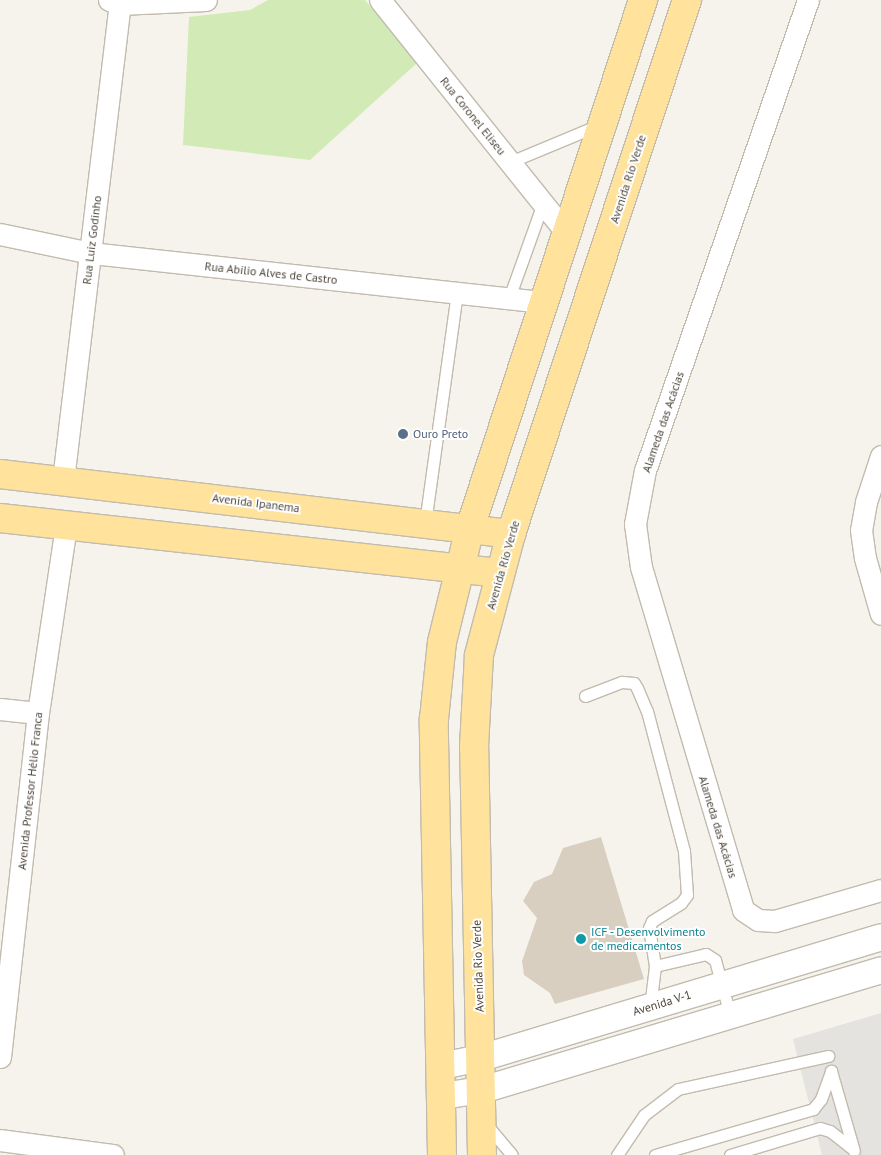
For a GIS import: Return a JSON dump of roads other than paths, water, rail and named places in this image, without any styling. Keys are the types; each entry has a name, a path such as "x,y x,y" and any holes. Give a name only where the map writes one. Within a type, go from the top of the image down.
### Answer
{"main road":[{"path":"442,1155 443,1096 434,719 442,642 458,569 470,528 643,0"},
{"name":"Avenida Rio Verde","path":"482,1155 474,747 479,655 499,573 511,534 687,0"},
{"name":"Avenida Ipanema","path":"0,474 64,480 511,534"},
{"path":"0,518 499,573"}],"street":[{"path":"116,1 206,0"},
{"name":"Rua Coronel Eliseu","path":"380,0 567,233"},
{"name":"Alameda das Acácias","path":"808,0 646,470 635,524 641,567 743,910 758,920 775,921 881,890"},
{"name":"Rua Luiz Godinho","path":"64,480 91,254 116,1"},
{"name":"Rua Abílio Alves de Castro","path":"0,234 91,254 544,302"},
{"path":"881,456 866,502 861,530 865,558 881,614"},
{"name":"Avenida Professor Hélio Franca","path":"0,1057 7,933 66,526"},
{"path":"0,709 38,713"},
{"name":"Avenida V-1","path":"442,1066 481,1058 881,937"},
{"path":"443,1096 482,1090 881,970"},
{"path":"0,1140 114,1155"}],"lane":[{"path":"510,162 603,124"},
{"path":"509,298 543,203"},
{"path":"424,523 457,292"},
{"path":"586,696 622,682 634,683 647,710 684,851 687,895 681,903 652,921 649,928 655,966 650,1007"},
{"path":"655,966 706,954 715,960 720,986 730,1016"},
{"path":"617,1155 644,1115 678,1089 828,1056"},
{"path":"655,1155 812,1109 821,1099 831,1071 854,1152"},
{"path":"482,1120 512,1155"},
{"path":"730,1155 820,1128 830,1131 854,1152"}],"place":[{"name":"Ouro Preto","path":"403,434"},
{"name":"ICF - Desenvolvimento de medicamentos","path":"581,939"}]}
